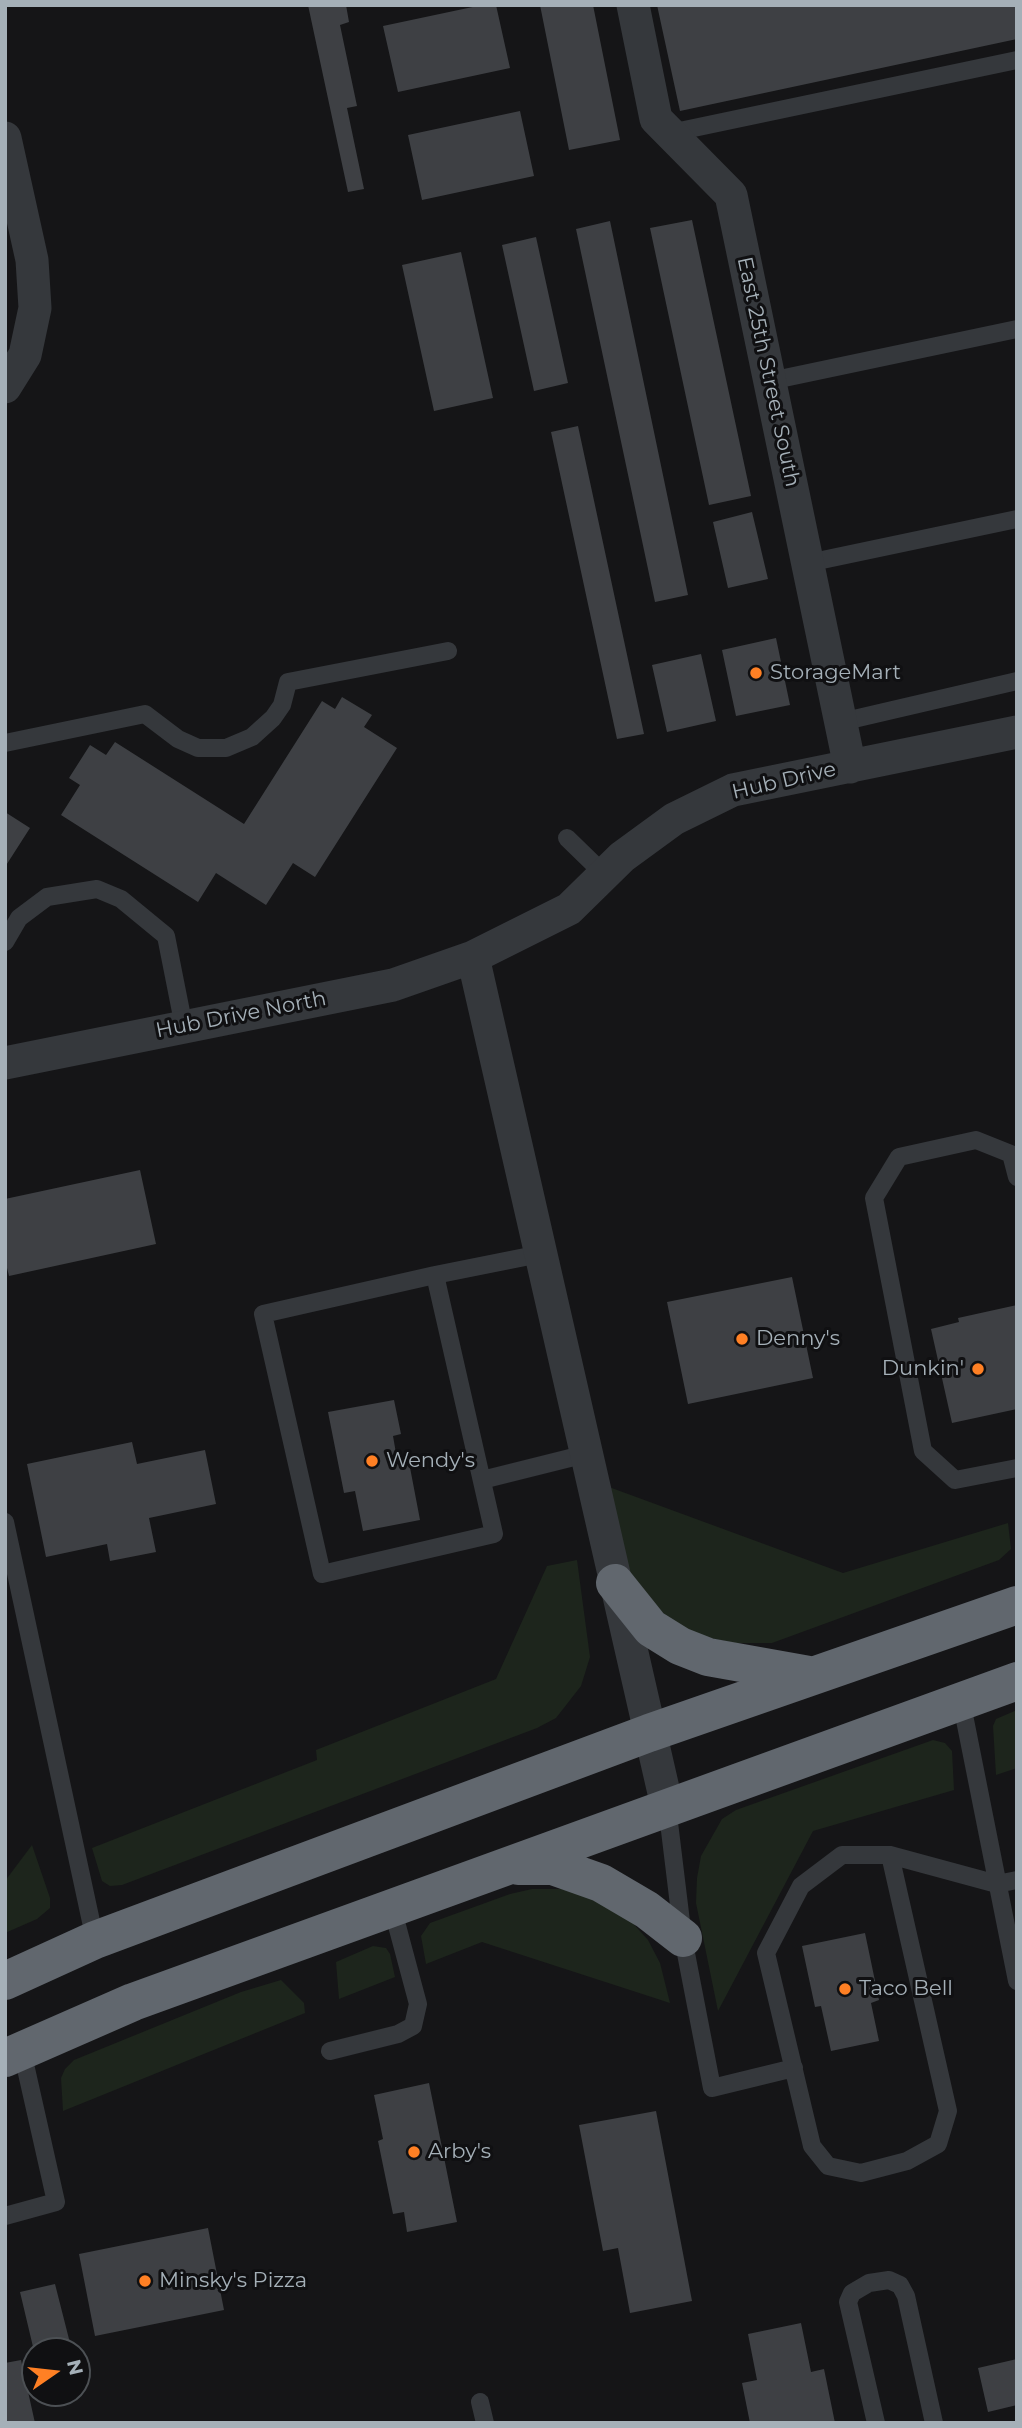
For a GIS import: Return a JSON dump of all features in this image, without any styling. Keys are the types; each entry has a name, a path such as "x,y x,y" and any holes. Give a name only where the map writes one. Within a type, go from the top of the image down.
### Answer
{"highway":[{"path":"615,1583 651,1628 680,1646 708,1657 809,1675"},
{"path":"5,1981 95,1940 649,1733 809,1675 1017,1605"},
{"path":"13,2055 133,2002 1017,1681"},
{"path":"502,1867 553,1866 601,1883 647,1910 683,1938"}],"street":[{"name":"East 25th Street South","path":"633,5 656,119 731,195 850,766"},
{"path":"5,138 32,260 35,308 25,355 5,387"},
{"name":"Hub Drive","path":"473,957 569,909 622,857 674,819 733,790 1017,732"},
{"path":"473,957 667,1806"},
{"name":"Hub Drive North","path":"5,1063 393,985 473,957"}],"lane":[{"path":"670,133 1017,60"},
{"path":"770,382 1017,329"},
{"path":"808,563 1017,519"},
{"path":"5,743 145,714 178,739 198,748 226,748 252,737 273,718 282,705 288,682 448,651"},
{"path":"841,722 1017,681"},
{"path":"567,838 604,874"},
{"path":"5,942 19,918 47,897 97,889 121,899 166,936 184,1027"},
{"path":"1017,1177 1011,1154 976,1140 899,1157 874,1198 923,1451 955,1480 1017,1468"},
{"path":"435,1275 495,1534 322,1574 263,1314 435,1275 540,1254"},
{"path":"482,1480 586,1454"},
{"path":"5,1522 95,1940"},
{"path":"961,1700 1017,1981"},
{"path":"667,1806 683,1938 712,2088 794,2068"},
{"path":"890,1855 948,2111 939,2144 907,2161 861,2173 828,2166 812,2147 766,1953 801,1886 842,1855 890,1855 997,1884 1017,1880"},
{"path":"330,2051 398,2034 413,2026 418,2004 392,1907"},
{"path":"5,2216 56,2202 13,2055"},
{"path":"876,2423 848,2302 852,2293 869,2283 889,2280 900,2285 906,2296 934,2423"},
{"path":"480,2402 485,2423"}],"shaded area":[{"path":"609,1487 843,1573 1008,1523 1011,1549 999,1560 772,1643 735,1643 700,1636 676,1626 638,1587 628,1568"},
{"path":"577,1560 590,1657 581,1686 556,1718 537,1728 122,1885 110,1886 102,1881 92,1848 317,1760 316,1750 496,1679 547,1566"},
{"path":"1017,1710 1017,1768 996,1775 993,1726 996,1719"},
{"path":"933,1740 945,1743 952,1751 954,1790 813,1831 718,2011 696,1903 701,1856 722,1819 736,1810"},
{"path":"32,1845 50,1898 50,1908 37,1919 5,1933 5,1881"},
{"path":"532,1889 562,1889 585,1894 630,1920 648,1940 660,1963 670,2003 482,1942 426,1964 421,1936 430,1923 510,1894"},
{"path":"373,1946 386,1948 395,1977 339,1999 336,1962"},
{"path":"281,1980 304,2003 305,2013 63,2111 61,2078 74,2060 241,1992"}],"building":[{"path":"308,5 346,5 349,22 340,25 357,106 347,108 364,189 348,192"},
{"path":"482,5 496,5 510,68 398,92 383,26"},
{"path":"540,5 593,5 620,140 569,150"},
{"path":"657,5 1017,5 1017,39 680,111"},
{"path":"520,111 534,176 422,200 408,135"},
{"path":"692,220 751,496 709,505 650,228"},
{"path":"610,221 688,595 655,602 576,229"},
{"path":"536,237 568,383 534,391 502,245"},
{"path":"461,252 493,398 434,411 402,265"},
{"path":"578,426 644,734 617,739 551,432"},
{"path":"752,512 768,579 728,588 713,522"},
{"path":"776,638 790,705 736,716 722,650"},
{"path":"701,654 716,721 667,732 652,665"},
{"path":"342,697 372,715 364,727 397,748 315,877 293,863 266,905 216,873 198,902 61,815 80,785 69,778 90,745 106,755 115,742 244,824 322,701 335,709"},
{"path":"5,812 30,828 5,867"},
{"path":"140,1170 156,1244 9,1276 5,1260 5,1199"},
{"path":"792,1277 813,1378 688,1404 667,1302"},
{"name":"Dunkin'","path":"1017,1305 1017,1409 952,1423 931,1329 959,1322 958,1318"},
{"path":"394,1400 401,1434 393,1436 397,1459 408,1457 420,1520 363,1531 355,1491 344,1493 328,1412"},
{"path":"132,1442 137,1464 205,1450 216,1504 149,1518 156,1552 110,1561 107,1544 46,1557 27,1464"},
{"path":"865,1933 879,2000 871,2003 879,2041 831,2051 821,2006 815,2007 802,1946"},
{"path":"429,2083 457,2222 407,2232 404,2212 393,2214 378,2141 383,2139 374,2095"},
{"path":"656,2111 692,2301 630,2313 618,2248 603,2251 579,2125"},
{"path":"208,2228 224,2310 95,2336 79,2254"},
{"path":"55,2284 68,2337 31,2337 20,2292"},
{"path":"801,2323 811,2372 824,2369 835,2423 750,2423 742,2383 757,2380 748,2334"},
{"path":"1017,2359 1017,2405 988,2412 978,2368"},
{"path":"21,2360 21,2407 31,2407 35,2423 5,2423 5,2363"}],"place":[{"name":"StorageMart","path":"756,673"},
{"name":"Denny's","path":"742,1339"},
{"name":"Dunkin'","path":"978,1369"},
{"name":"Wendy's","path":"372,1461"},
{"name":"Taco Bell","path":"845,1989"},
{"name":"Arby's","path":"414,2152"},
{"name":"Minsky's Pizza","path":"145,2281"}]}
